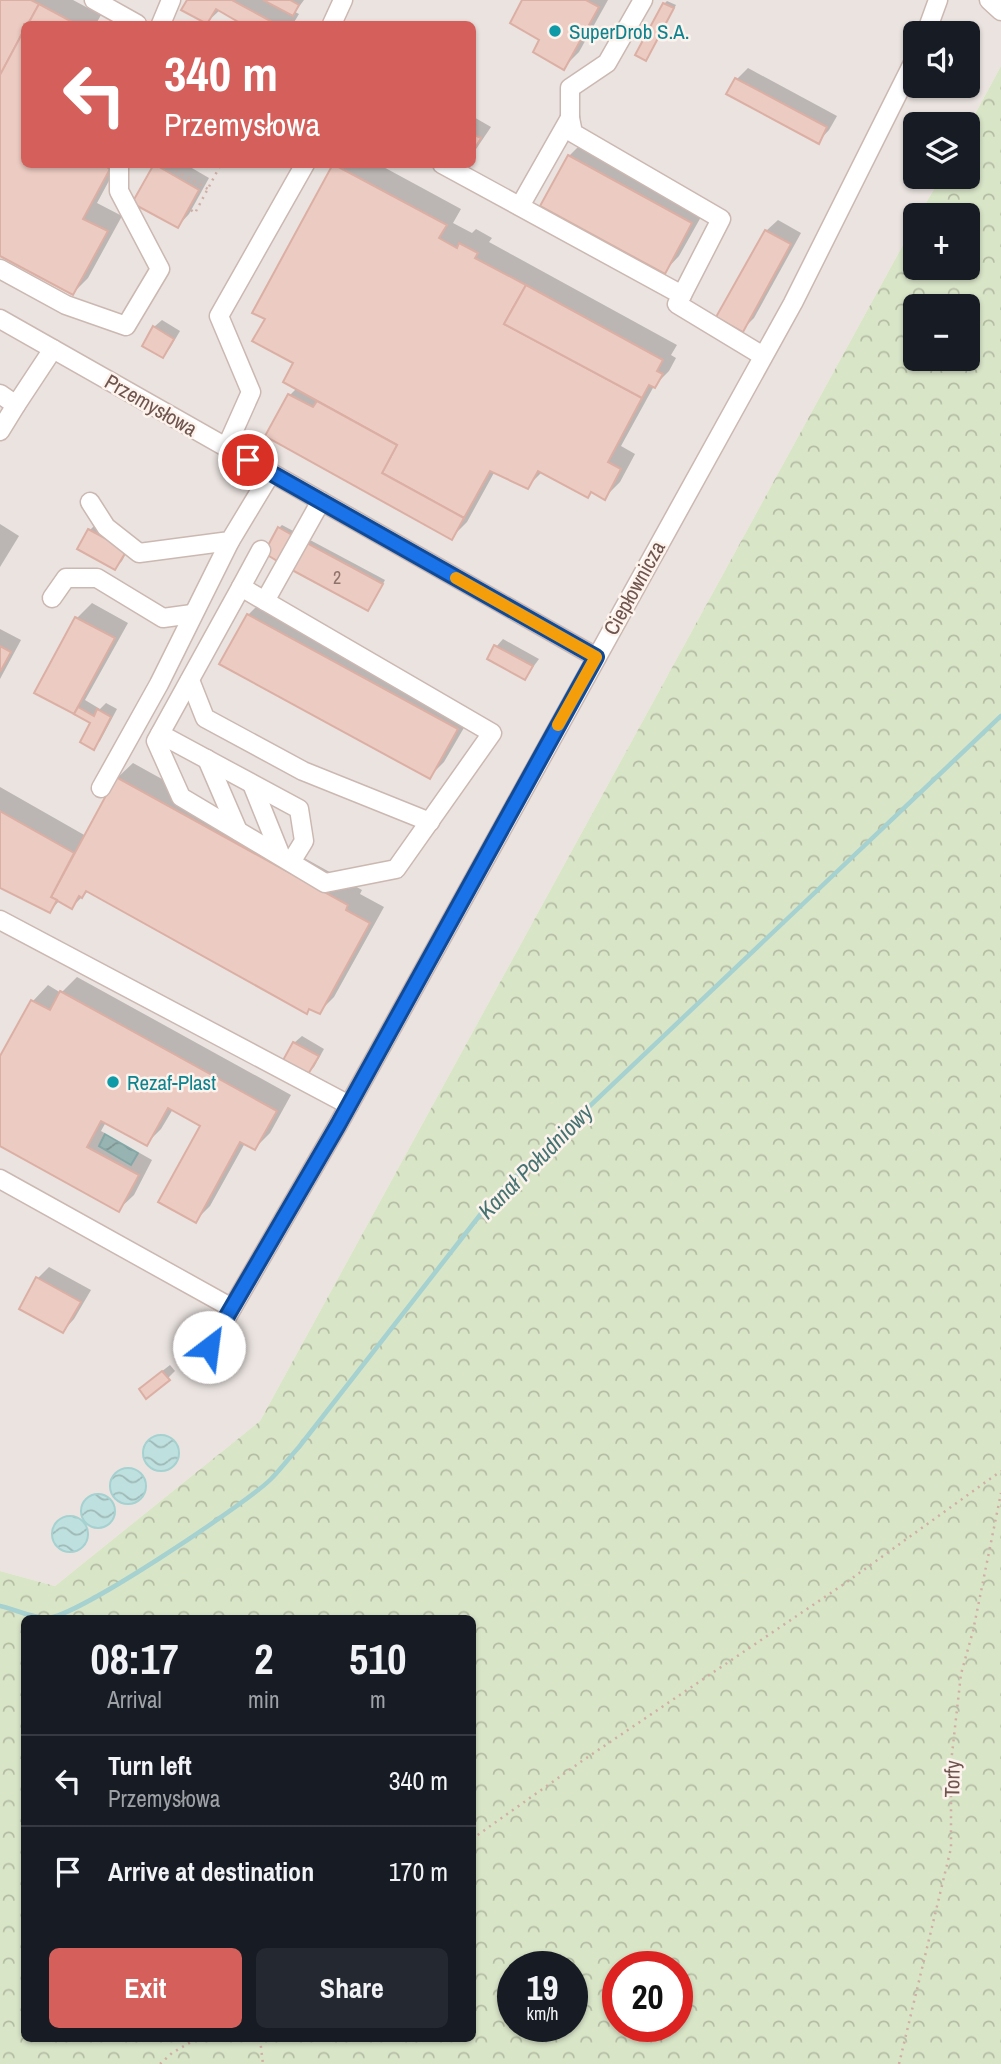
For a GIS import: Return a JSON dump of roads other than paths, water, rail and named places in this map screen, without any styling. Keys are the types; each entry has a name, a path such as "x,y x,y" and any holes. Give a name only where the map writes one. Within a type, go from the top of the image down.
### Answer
{"street":[{"path":"94,0 132,21"},
{"path":"162,21 171,0"},
{"path":"333,21 343,0"},
{"path":"643,0 607,63 570,88 573,133 721,219 677,304 763,356"},
{"path":"930,21 938,0"},
{"path":"989,0 1001,12"},
{"name":"Ciepłownicza","path":"198,1367 349,1105 793,303 903,84"},
{"path":"520,206 570,118"},
{"path":"0,270 66,305 126,326 160,269 119,191 119,168"},
{"path":"226,448 251,392 219,316 303,168"},
{"path":"449,168 682,295"},
{"name":"Przemysłowa","path":"0,319 596,657"},
{"path":"0,431 53,349"},
{"path":"0,394 16,405"},
{"path":"101,788 159,684 230,541 271,472"},
{"path":"265,601 321,501"},
{"path":"90,502 106,527 139,553 230,541"},
{"path":"241,587 492,733 396,869 325,883 181,797 156,741 261,550"},
{"path":"52,598 66,578 97,578 163,618 192,614"},
{"path":"190,680 205,718 303,771 430,822"},
{"path":"160,734 299,809 304,841 286,859"},
{"path":"206,759 238,831"},
{"path":"252,784 286,859"},
{"path":"0,920 349,1105"},
{"path":"0,1179 232,1308"}],"water":[{"path":"105,1134 138,1153 131,1165 99,1146"},
{"path":"161,1435 174,1440 179,1453 174,1466 161,1471 148,1466 143,1453 148,1440"},
{"path":"128,1468 141,1473 146,1486 141,1499 128,1504 115,1499 110,1486 115,1473"},
{"path":"98,1494 110,1499 115,1511 110,1523 98,1528 86,1523 81,1511 86,1499"},
{"path":"70,1516 83,1521 88,1534 83,1547 70,1552 57,1547 52,1534 57,1521"}],"waterway":[{"name":"Kanał Południowy","path":"57,1615 124,1581 229,1512 270,1480 299,1447 494,1197 1001,716"},
{"name":"Kanał Południowy","path":"0,1606 29,1615"}],"place":[{"name":"SuperDrob S.A.","path":"555,31"},
{"name":"Rezaf-Plast","path":"113,1082"}]}
